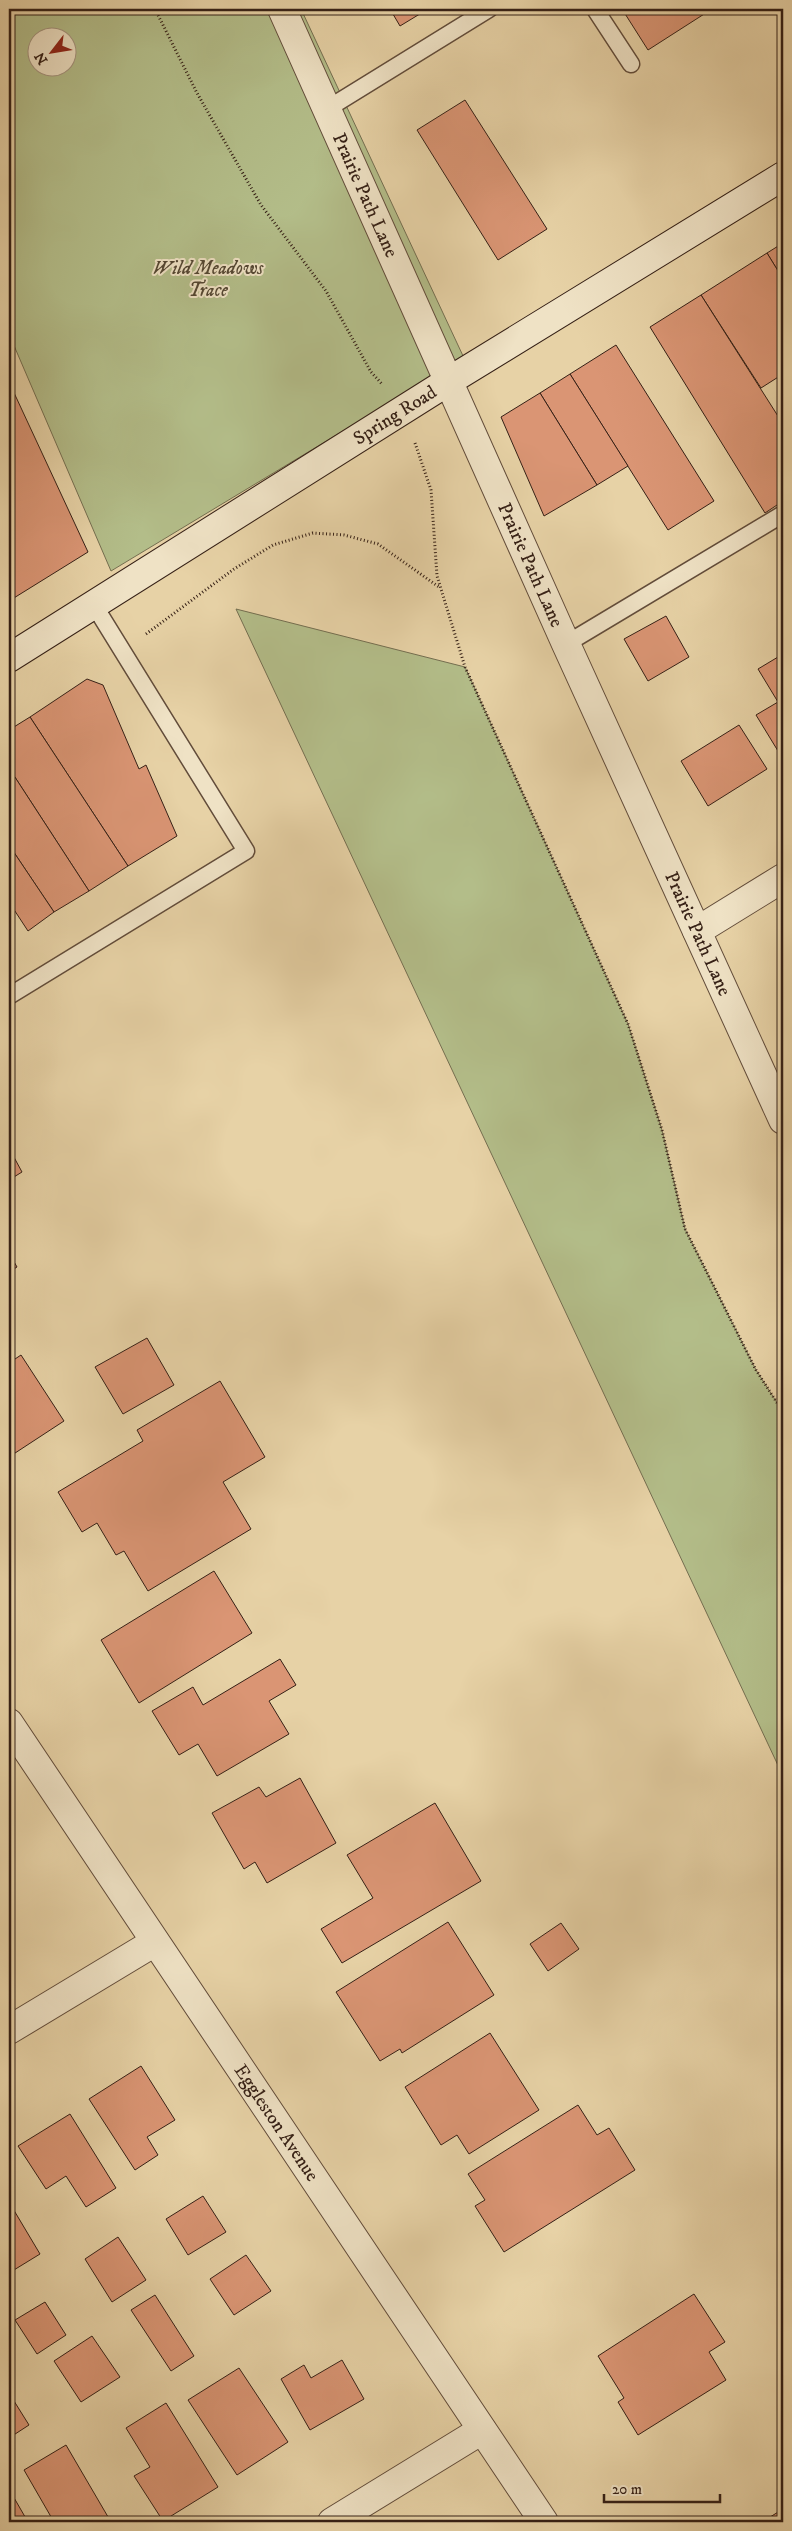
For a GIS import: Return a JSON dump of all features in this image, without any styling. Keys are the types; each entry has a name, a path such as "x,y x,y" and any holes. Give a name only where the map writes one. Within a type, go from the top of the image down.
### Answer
{"street":[{"name":"Prairie Path Lane","path":"282,9 566,644 783,1120"},
{"name":"Spring Road","path":"9,658 450,381 783,176"},
{"path":"697,931 783,878"},
{"name":"Eggleston Avenue","path":"9,1723 544,2522"},
{"path":"9,2030 155,1942"},
{"path":"332,2522 482,2430"}],"lane":[{"path":"327,109 489,9"},
{"path":"595,9 631,64"},
{"path":"566,644 783,514"},
{"path":"9,996 246,851 94,605"}],"path":[{"path":"155,9 197,93 261,204 326,291 371,372 384,387"},
{"path":"414,440 431,490 437,576 465,667 628,1024 662,1130 685,1229 756,1370 783,1412"},
{"path":"122,650 234,569 273,545 312,533 344,535 378,544 440,588"}],"green space":[{"name":"Wild Meadows Trace","path":"9,9 301,9 464,358 111,571 9,334"},
{"path":"236,609 465,667 628,1024 662,1130 685,1229 756,1370 783,1412 783,1776"}],"building":[{"path":"390,9 428,9 400,26"},
{"path":"622,9 712,9 648,50"},
{"path":"465,100 547,229 498,260 417,130"},
{"path":"783,243 783,279 767,253"},
{"path":"767,253 783,279 783,374 761,388 701,295"},
{"path":"701,295 783,424 783,501 765,513 650,327"},
{"path":"616,345 714,501 668,530 570,374"},
{"path":"570,374 628,466 597,485 540,393"},
{"path":"9,382 88,552 9,601"},
{"path":"540,393 597,485 544,516 501,417"},
{"path":"666,616 689,657 648,681 624,639"},
{"path":"783,654 783,748 778,751 756,715 778,702 758,669"},
{"path":"87,679 103,685 139,769 146,765 177,836 128,866 30,717"},
{"path":"30,717 128,866 89,891 9,768 9,730"},
{"path":"739,725 767,769 708,806 681,761"},
{"path":"9,768 89,891 54,912 9,845"},
{"path":"9,845 54,912 28,931 9,902"},
{"path":"9,1148 22,1172 9,1180"},
{"path":"9,1253 17,1267 9,1272"},
{"path":"147,1338 174,1385 123,1414 95,1367"},
{"path":"21,1355 64,1421 9,1457 9,1363"},
{"path":"220,1381 265,1457 223,1482 251,1529 148,1591 124,1551 116,1555 97,1523 82,1532 58,1492 143,1441 137,1430"},
{"path":"214,1571 252,1633 139,1703 101,1640"},
{"path":"280,1659 296,1685 269,1701 289,1734 217,1776 198,1744 179,1755 152,1711 193,1687 203,1705"},
{"path":"300,1778 336,1843 267,1883 255,1862 244,1869 212,1813 259,1787 266,1797"},
{"path":"435,1803 481,1881 342,1963 321,1929 373,1898 347,1855"},
{"path":"448,1922 494,1995 402,2053 400,2049 380,2061 336,1992"},
{"path":"561,1923 579,1949 548,1971 530,1944"},
{"path":"490,2033 539,2110 469,2154 457,2135 441,2145 405,2087"},
{"path":"141,2066 175,2120 147,2137 158,2155 135,2170 89,2099"},
{"path":"578,2105 597,2135 609,2128 635,2170 504,2252 475,2206 485,2200 468,2174"},
{"path":"70,2114 116,2188 86,2207 66,2176 46,2189 18,2146"},
{"path":"203,2196 226,2232 188,2255 166,2219"},
{"path":"9,2202 40,2254 9,2273"},
{"path":"118,2237 146,2280 112,2302 85,2259"},
{"path":"246,2255 271,2291 234,2315 210,2279"},
{"path":"694,2294 725,2342 709,2352 726,2380 638,2435 618,2402 624,2398 598,2356"},
{"path":"155,2295 194,2356 171,2371 131,2310"},
{"path":"45,2302 66,2335 37,2354 15,2320"},
{"path":"92,2336 120,2377 81,2402 54,2361"},
{"path":"342,2360 364,2399 310,2430 281,2379 304,2365 311,2378"},
{"path":"239,2368 288,2442 237,2475 188,2400"},
{"path":"9,2393 29,2425 9,2438"},
{"path":"166,2403 218,2487 163,2521 134,2476 150,2467 126,2428"},
{"path":"66,2445 111,2522 54,2522 24,2470"},
{"path":"13,2496 28,2522 9,2522 9,2498"},
{"path":"783,2509 783,2522 762,2522"}]}
